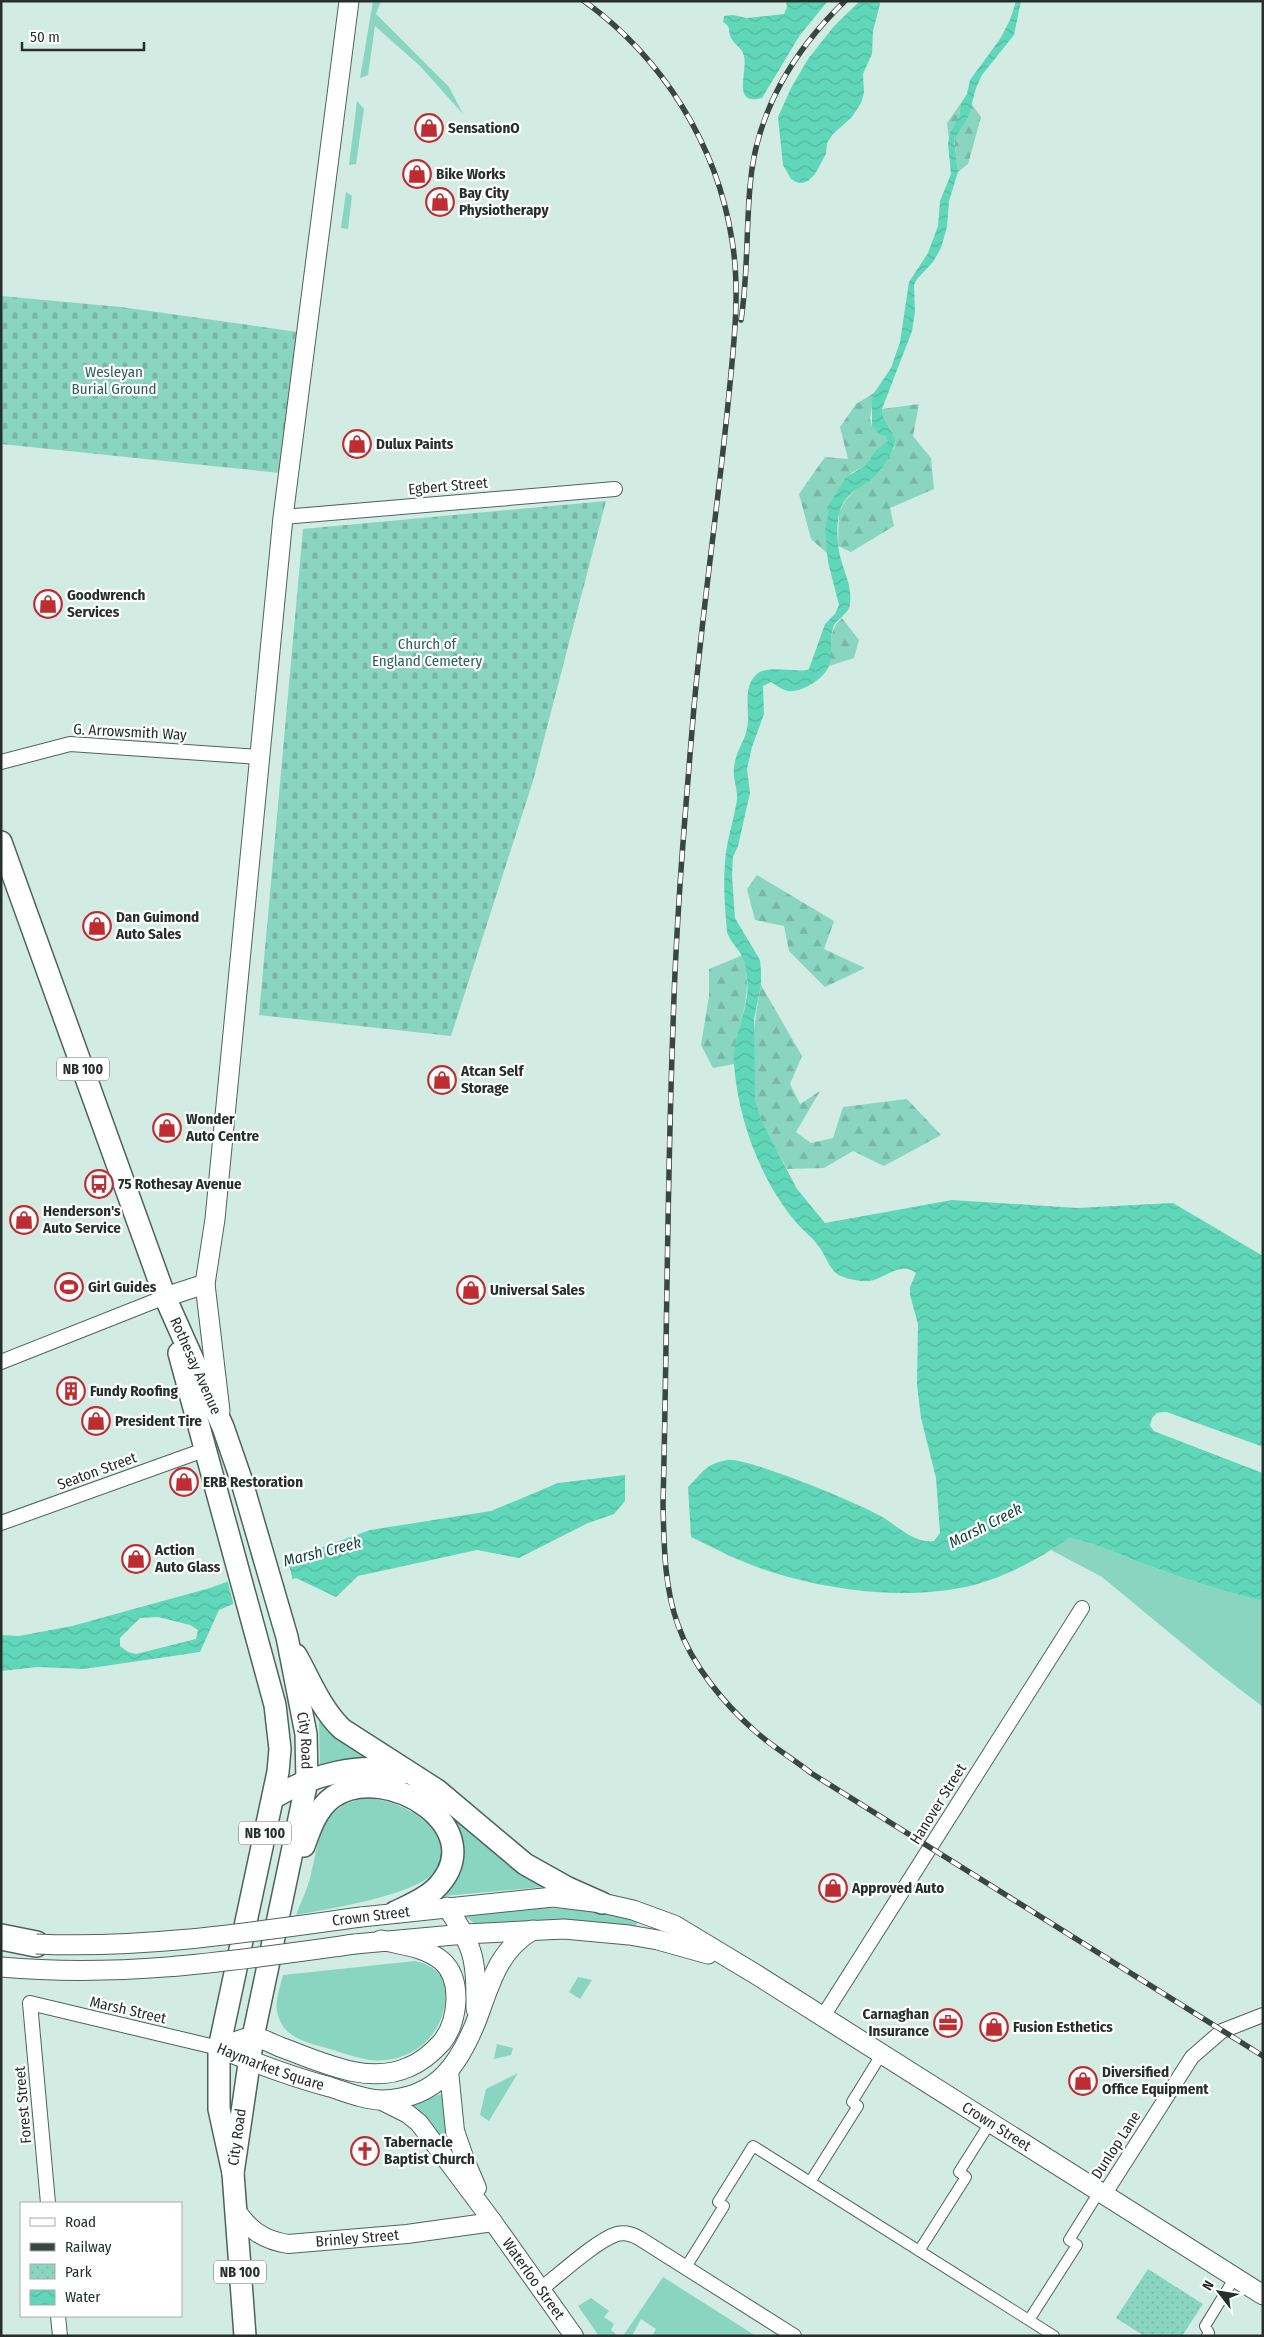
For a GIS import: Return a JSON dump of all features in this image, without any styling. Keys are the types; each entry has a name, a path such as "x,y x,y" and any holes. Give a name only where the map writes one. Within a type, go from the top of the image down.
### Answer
{"highway":[{"path":"1,1937 36,1944"}],"main road":[{"path":"222,1426 205,1284 215,1219 259,756 284,517 349,1"},
{"name":"NB 100","path":"1,842 165,1297"},
{"path":"165,1297 205,1284"},
{"name":"Rothesay Avenue","path":"165,1297 222,1426 241,1478 278,1608"},
{"name":"Rothesay Avenue","path":"165,1297 204,1450 252,1618"},
{"name":"City Road","path":"233,2173 252,2037 307,1781 306,1734 287,1638 278,1608"},
{"name":"City Road","path":"233,2173 219,2110 219,2048 278,1772 279,1730 275,1705 252,1618"},
{"path":"287,1638 329,1717 342,1729 419,1778 458,1806 525,1864 566,1887 602,1903"},
{"path":"273,1798 307,1781 371,1767 389,1769 419,1778"},
{"path":"282,1899 311,1827 318,1814 332,1798 348,1790 366,1787 386,1789 423,1803 439,1816 448,1832 454,1849 452,1864 434,1890 420,1900 395,1912"},
{"name":"Crown Street","path":"1,1941 74,1945 165,1942 231,1936 395,1912 554,1898 602,1903 633,1910 674,1925 1263,2295"},
{"path":"447,1907 465,1934 474,1958 476,2023"},
{"name":"Crown Street","path":"1,1967 75,1972 150,1969 207,1964 381,1940 533,1930 564,1930 629,1935 658,1940 728,1959"},
{"name":"Haymarket Square","path":"219,2048 309,2081 380,2100 412,2096 427,2089 456,2064 469,2040 502,1958 523,1936 533,1930"},
{"name":"Haymarket Square","path":"219,2048 252,2037 345,2070 366,2074 388,2074 408,2067 427,2057 443,2040 451,2020 456,2000 456,1982 450,1970 442,1961 426,1951 381,1940"},
{"name":"NB 100","path":"233,2173 246,2336"}],"street":[{"name":"Egbert Street","path":"284,517 615,488"},
{"name":"G. Arrowsmith Way","path":"1,762 70,744 259,756"},
{"path":"1,1362 165,1297"},
{"name":"Seaton Street","path":"1,1523 204,1450"},
{"name":"Hanover Street","path":"822,2018 1082,1608"},
{"name":"Marsh Street","path":"30,2003 219,2048"},
{"name":"Forest Street","path":"30,2003 48,2202"},
{"name":"Dunlop Lane","path":"1102,2194 1192,2057 1222,2031 1263,2015"},
{"path":"810,2182 858,2106 852,2102 881,2055"},
{"path":"449,2071 455,2131 459,2146 494,2222"},
{"path":"380,2100 408,2114 419,2123 494,2222"},
{"path":"919,2251 966,2176 959,2172 990,2124"},
{"path":"686,2267 724,2206 718,2202 753,2146 1054,2336"},
{"path":"1029,2320 1076,2245 1069,2240 1102,2194"},
{"name":"Brinley Street","path":"235,2208 252,2230 273,2242 288,2244 407,2234 494,2222"},
{"name":"Waterloo Street","path":"494,2222 574,2336"},
{"path":"541,2289 605,2240 619,2234 628,2234 639,2238 794,2336"},
{"path":"1207,2336 1209,2333 1205,2326 1235,2277"},
{"path":"58,2317 60,2336"}],"green space":[{"path":"373,1 381,1 376,14 449,87 463,114 420,66 375,26 368,75 360,78"},
{"path":"357,101 364,109 356,164 349,165"},
{"path":"961,103 959,117 949,139 947,123"},
{"path":"971,103 981,117 968,164 958,172 954,138 968,118"},
{"path":"346,192 352,196 348,229 341,228"},
{"name":"Wesleyan Burial Ground","path":"1,296 121,307 305,333 289,474 1,444"},
{"path":"874,393 870,419 872,426 885,436 888,441 886,445 875,451 865,466 851,473 825,531 828,554 811,539 799,494 825,457 848,459 840,427 856,404"},
{"path":"919,404 913,436 931,458 934,489 890,508 894,526 851,552 838,546 839,512 846,499 880,468 894,448 896,440 882,414 882,409"},
{"name":"Church of England Cemetery","path":"606,501 533,781 451,1036 259,1015 303,529"},
{"path":"842,618 859,640 854,658 829,666 832,634"},
{"path":"757,875 834,921 824,949 865,968 825,987 789,951 784,926 755,920 747,889"},
{"path":"743,955 746,970 746,998 735,1050 734,1064 713,1068 701,1045 709,996 709,969"},
{"path":"761,985 802,1056 790,1084 800,1104 820,1091 796,1132 811,1143 833,1138 843,1107 907,1099 941,1135 884,1166 853,1151 824,1168 787,1169 760,1118 753,1086 753,1035"},
{"path":"1069,1538 1099,1546 1149,1566 1234,1594 1263,1601 1263,1707 1211,1667 1102,1577 1051,1550"},
{"path":"319,1721 322,1722 369,1757 320,1767"},
{"path":"365,1798 382,1800 400,1806 430,1826 438,1836 441,1844 441,1859 437,1867 423,1881 389,1895 296,1915 308,1884 324,1826 338,1809"},
{"path":"447,1812 543,1887 445,1896 444,1894 458,1875 464,1854 460,1832"},
{"path":"527,1908 602,1911 630,1917 639,1922 635,1926 573,1920 475,1924 465,1916"},
{"path":"415,1961 426,1964 439,1974 444,1984 445,2005 441,2019 425,2043 400,2057 370,2060 309,2043 290,2034 278,2017 277,1999 283,1975"},
{"path":"578,1977 592,1980 580,1999 569,1992"},
{"path":"497,2044 513,2048 511,2055 494,2059"},
{"path":"518,2073 489,2121 480,2115 486,2089"},
{"path":"445,2093 483,2199 427,2118 410,2108 410,2104"},
{"path":"1148,2269 1203,2304 1182,2336 1144,2336 1116,2318"},
{"path":"663,2277 756,2336 657,2336 653,2334 656,2329 641,2319 632,2336 623,2336"},
{"path":"591,2298 609,2311 604,2317 614,2324 611,2330 618,2336 599,2336 578,2306"}],"water":[{"path":"786,1 828,1 800,35 762,98 752,99 747,97 744,92 744,56 731,39 728,26 723,22 724,16 733,15 747,18 784,14 787,7"},
{"path":"860,1 879,1 880,4 873,31 872,54 863,74 864,93 861,103 852,117 833,134 827,143 826,154 815,174 808,181 796,182 791,179 783,165 778,117 791,88 808,59 835,25"},
{"name":"Marsh Creek","path":"1016,1 1021,1 1014,35 982,75 976,88 968,118 954,139 958,172 949,201 947,227 941,248 933,262 917,279 914,285 915,312 912,331 882,409 882,414 896,440 895,445 888,459 875,476 849,495 839,514 838,545 850,598 849,608 833,628 829,666 817,680 799,690 788,691 781,689 771,682 763,686 764,714 752,747 747,769 750,793 738,846 733,857 732,875 735,918 760,960 761,985 754,1019 755,1099 761,1120 797,1189 825,1223 952,1200 1077,1208 1173,1203 1263,1256 1263,1447 1166,1412 1157,1413 1150,1425 1154,1431 1263,1473 1263,1601 1234,1594 1149,1566 1099,1546 1069,1538 1023,1566 987,1581 948,1590 892,1593 836,1587 782,1575 740,1560 691,1537 688,1487 708,1467 727,1460 757,1466 831,1493 884,1518 907,1534 921,1540 934,1541 940,1533 936,1478 921,1418 917,1385 918,1324 910,1295 910,1287 916,1273 911,1270 900,1269 874,1280 865,1281 850,1279 837,1274 819,1246 800,1227 782,1204 761,1167 746,1127 736,1085 734,1056 736,1040 745,1009 747,983 744,959 727,932 724,872 737,799 734,768 737,753 747,729 749,686 757,674 762,671 809,669 825,624 835,614 839,605 828,562 825,531 830,503 846,477 865,466 875,451 888,441 885,436 879,434 872,426 872,400 874,393 891,368 900,342 909,282 928,253 938,226 940,201 951,174 948,144 950,133 959,117 961,103 967,94 970,80 1000,39 1010,20"},
{"name":"Marsh Creek","path":"625,1475 625,1501 614,1514 588,1523 519,1558 477,1550 358,1576 336,1597 296,1578 219,1610 200,1652 84,1669 38,1667 1,1671 1,1635 19,1636 72,1626 210,1588 370,1530 491,1511 558,1483","holes":["158,1617 190,1625 198,1630 196,1639 136,1654 128,1652 120,1646 120,1638 140,1618"]}],"pier":[{"path":"1166,1412 1263,1447 1263,1450 1166,1415 1158,1416 1154,1419 1153,1425 1156,1429 1263,1471 1263,1473 1154,1431 1150,1426 1152,1418 1157,1413"},
{"path":"287,1556 293,1581 234,1606 227,1579"}],"railway":[{"path":"584,1 638,49 662,77 682,106 714,171 725,205 735,260 736,302 732,364 694,707 681,867 674,987 669,1146 663,1504 664,1550 667,1581 673,1611 684,1640 710,1683 744,1721 776,1748 811,1773 1263,2056"},
{"path":"741,320 745,287 750,187 753,160 760,134 780,85 793,63 826,20 845,1"}],"place":[{"name":"SensationO","path":"429,128"},
{"name":"Bike Works","path":"417,174"},
{"name":"Bay City Physiotherapy","path":"440,202"},
{"name":"Dulux Paints","path":"357,444"},
{"name":"Goodwrench Services","path":"48,604"},
{"name":"Dan Guimond Auto Sales","path":"97,926"},
{"name":"Atcan Self Storage","path":"442,1080"},
{"name":"Wonder Auto Centre","path":"167,1128"},
{"name":"75 Rothesay Avenue","path":"99,1184"},
{"name":"Henderson's Auto Service","path":"24,1220"},
{"name":"Girl Guides","path":"69,1287"},
{"name":"Universal Sales","path":"471,1290"},
{"name":"Fundy Roofing","path":"71,1391"},
{"name":"President Tire","path":"96,1421"},
{"name":"ERB Restoration","path":"184,1482"},
{"name":"Action Auto Glass","path":"136,1559"},
{"name":"Approved Auto","path":"833,1888"},
{"name":"Carnaghan Insurance","path":"948,2023"},
{"name":"Fusion Esthetics","path":"994,2027"},
{"name":"Diversified Office Equipment","path":"1083,2081"},
{"name":"Tabernacle Baptist Church","path":"365,2151"}]}
